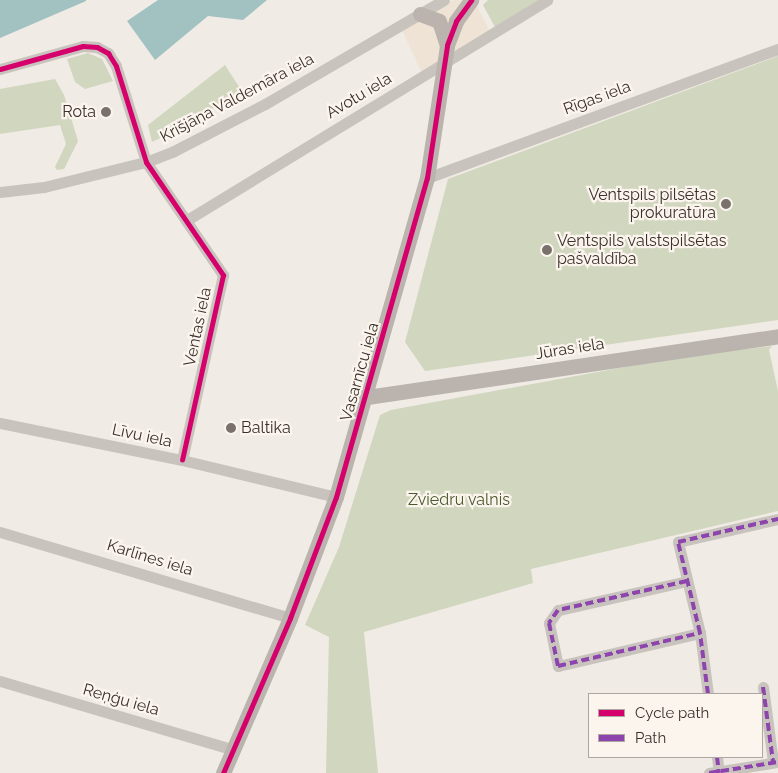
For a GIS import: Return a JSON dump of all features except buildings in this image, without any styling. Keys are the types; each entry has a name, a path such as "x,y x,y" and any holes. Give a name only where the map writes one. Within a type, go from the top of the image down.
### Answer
{"street":[{"name":"Krišjāņa Valdemāra iela","path":"0,192 44,187 146,162 266,104 444,0"},
{"name":"Vasarnīcu iela","path":"223,773 290,618 336,497 367,397 427,178 442,65 447,45 456,21 471,0"},
{"name":"Avotu iela","path":"188,220 547,0"},
{"path":"420,14 439,20 447,45"},
{"name":"Ventas iela","path":"0,69 83,46 97,46 108,53 116,66 146,162 158,184 188,220 223,275 182,460"},
{"name":"Rīgas iela","path":"427,178 778,49"},
{"name":"Jūras iela","path":"367,397 778,336"},
{"name":"Līvu iela","path":"0,423 182,460 336,497"},
{"path":"708,693 700,633 678,542 778,519"},
{"name":"Karlīnes iela","path":"0,532 290,618"},
{"path":"687,582 558,610 549,623 558,666 700,633"},
{"name":"Reņģu iela","path":"0,682 234,750"},
{"path":"717,758 716,772 754,769 776,762 763,686"}],"green space":[{"path":"488,0 540,0 496,29 483,5"},
{"path":"88,53 102,59 113,81 85,89 75,82 67,59"},
{"path":"778,56 778,320 425,371 405,342 448,179"},
{"path":"225,65 243,93 196,117 195,113 183,119 187,125 152,142 148,125"},
{"path":"55,79 64,95 78,141 64,169 57,170 55,167 66,144 60,125 0,134 0,89"},
{"name":"Zviedru valnis","path":"772,346 769,350 778,391 778,511 531,569 533,583 364,632 378,773 326,773 329,637 305,625 339,547 380,415 391,410 684,356"}],"shaded area":[{"path":"474,0 492,36 426,81 400,26 438,3"}],"water":[{"path":"0,0 86,0 86,1 0,38"},
{"path":"158,0 267,0 243,20 208,16 155,60 127,21"}],"marked path":[{"path":"708,693 700,633 678,542 778,519"},
{"path":"687,581 558,610 549,623 558,666 700,633"},
{"path":"763,687 773,762"},
{"path":"717,758 719,773"},
{"path":"709,773 778,762"}],"cycle path":[{"path":"223,773 290,618 336,497 427,178 447,45 456,21 471,0"},
{"path":"0,69 83,46 97,47 108,53 116,66 146,162 223,275 182,460"}],"place":[{"name":"Rota","path":"106,112"},
{"name":"Ventspils pilsētas prokuratūra","path":"726,204"},
{"name":"Ventspils valstspilsētas pašvaldība","path":"547,250"},
{"name":"Baltika","path":"231,428"}]}
